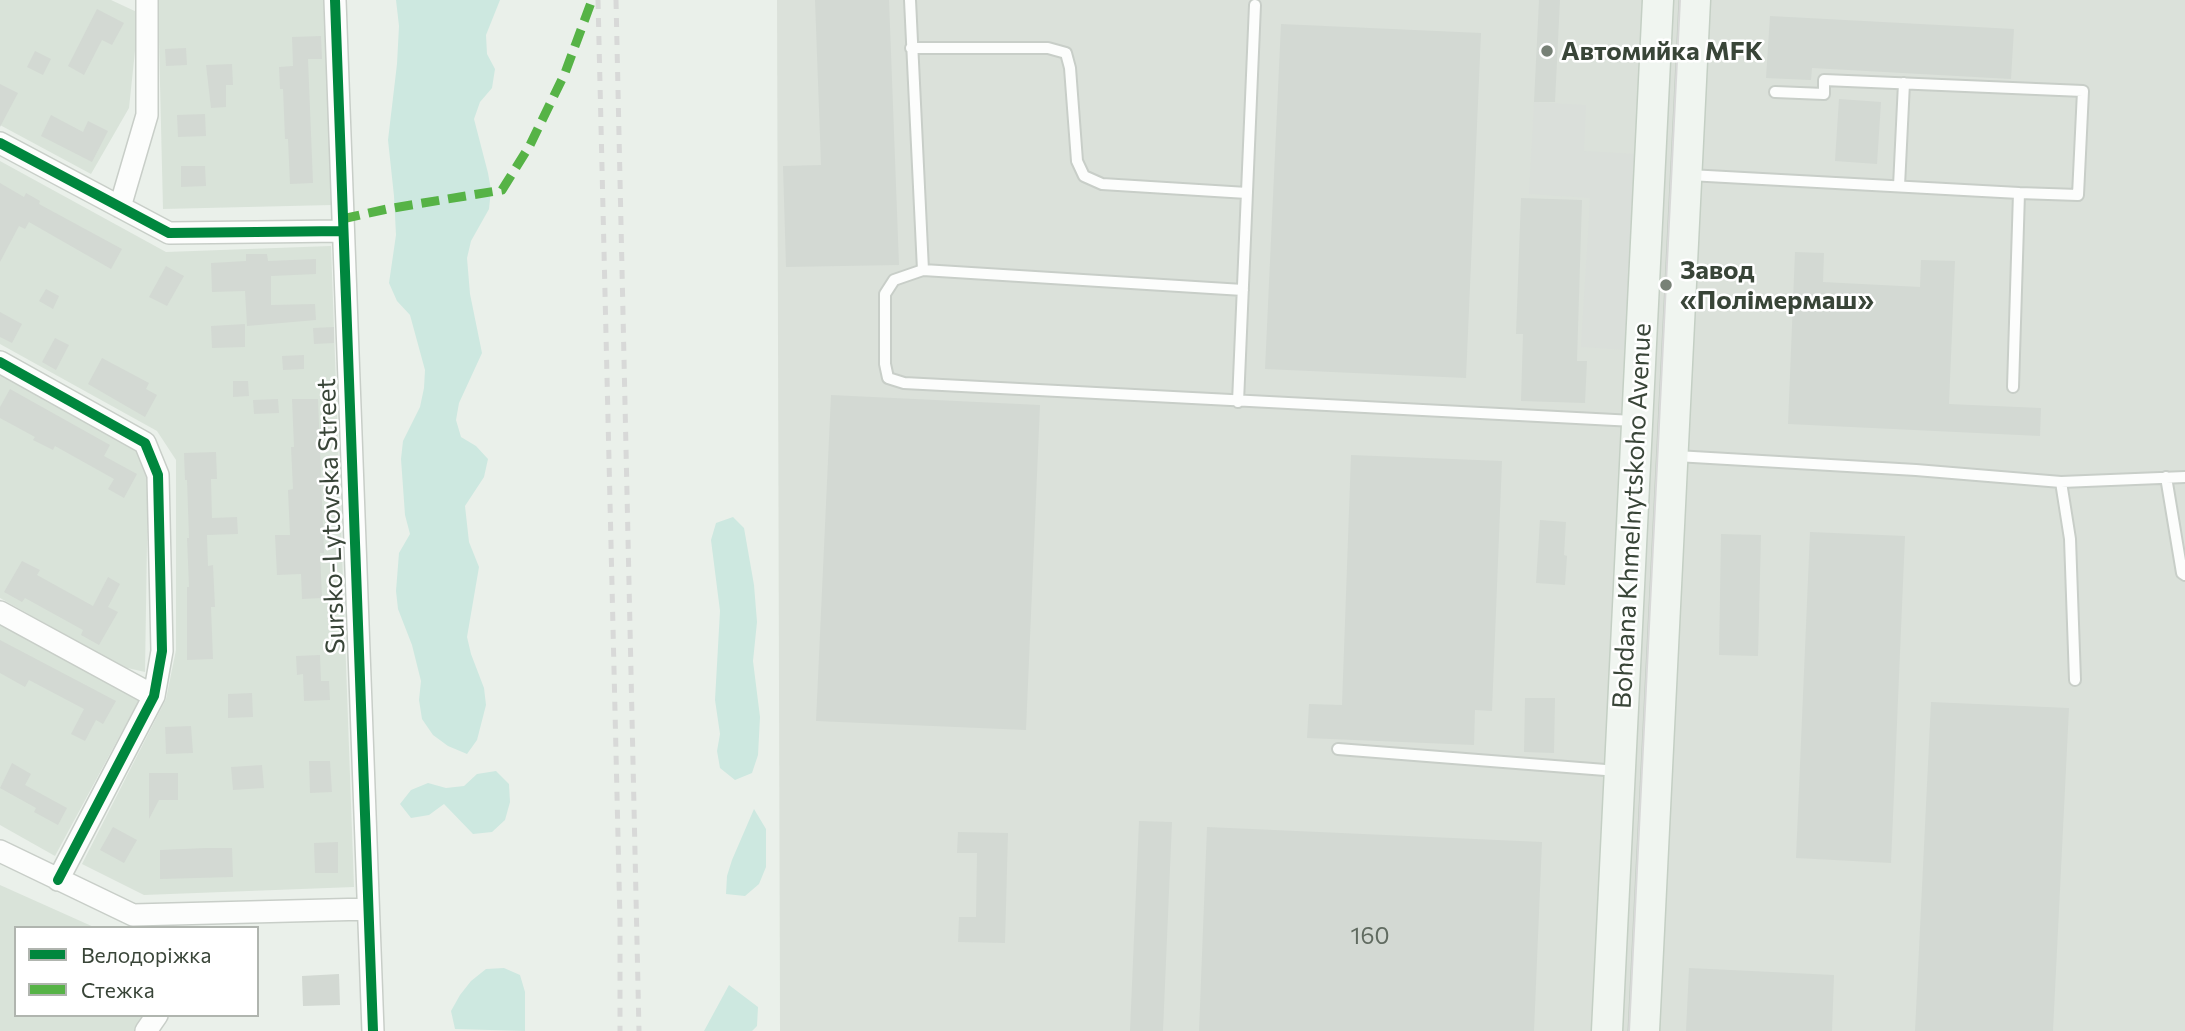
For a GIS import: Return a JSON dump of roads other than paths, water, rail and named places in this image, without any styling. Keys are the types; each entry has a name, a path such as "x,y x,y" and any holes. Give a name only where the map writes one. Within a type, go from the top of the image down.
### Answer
{"main road":[{"name":"Bohdana Khmelnytskoho Avenue","path":"1607,1031 1658,0"},
{"name":"Bohdana Khmelnytskoho Avenue","path":"1644,1031 1695,0"}],"street":[{"name":"Sursko-Lytovska Street","path":"335,0 373,1031"},
{"path":"120,207 147,116 145,1"},
{"path":"0,143 169,233 343,231"},
{"path":"0,362 145,443 158,475 162,651 153,695 58,880"},
{"path":"0,612 153,695"},
{"path":"0,851 133,915 227,921 368,909"}],"lane":[{"path":"910,0 923,270"},
{"path":"1238,402 1255,5"},
{"path":"911,48 1048,48 1066,53 1070,68 1077,161 1084,176 1102,184 1247,193"},
{"path":"1686,175 2078,195 2083,91 1824,80 1824,94 1775,92"},
{"path":"1899,186 1904,83"},
{"path":"2013,387 2019,193"},
{"path":"1243,290 923,270 894,280 885,294 885,365 888,377 904,383 1637,421"},
{"path":"1673,456 1929,471 2062,482 2185,477"},
{"path":"2166,477 2182,573 2185,575"},
{"path":"2062,482 2070,539 2075,680"},
{"path":"1338,749 1620,771"}],"tram line":[{"path":"1629,1031 1680,0"}],"railway":[{"path":"598,0 620,920 620,1031"},
{"path":"616,0 639,1031"}],"place":[{"name":"Автомийка MFK","path":"1547,51"},
{"name":"Завод «Полімермаш»","path":"1666,285"}]}
